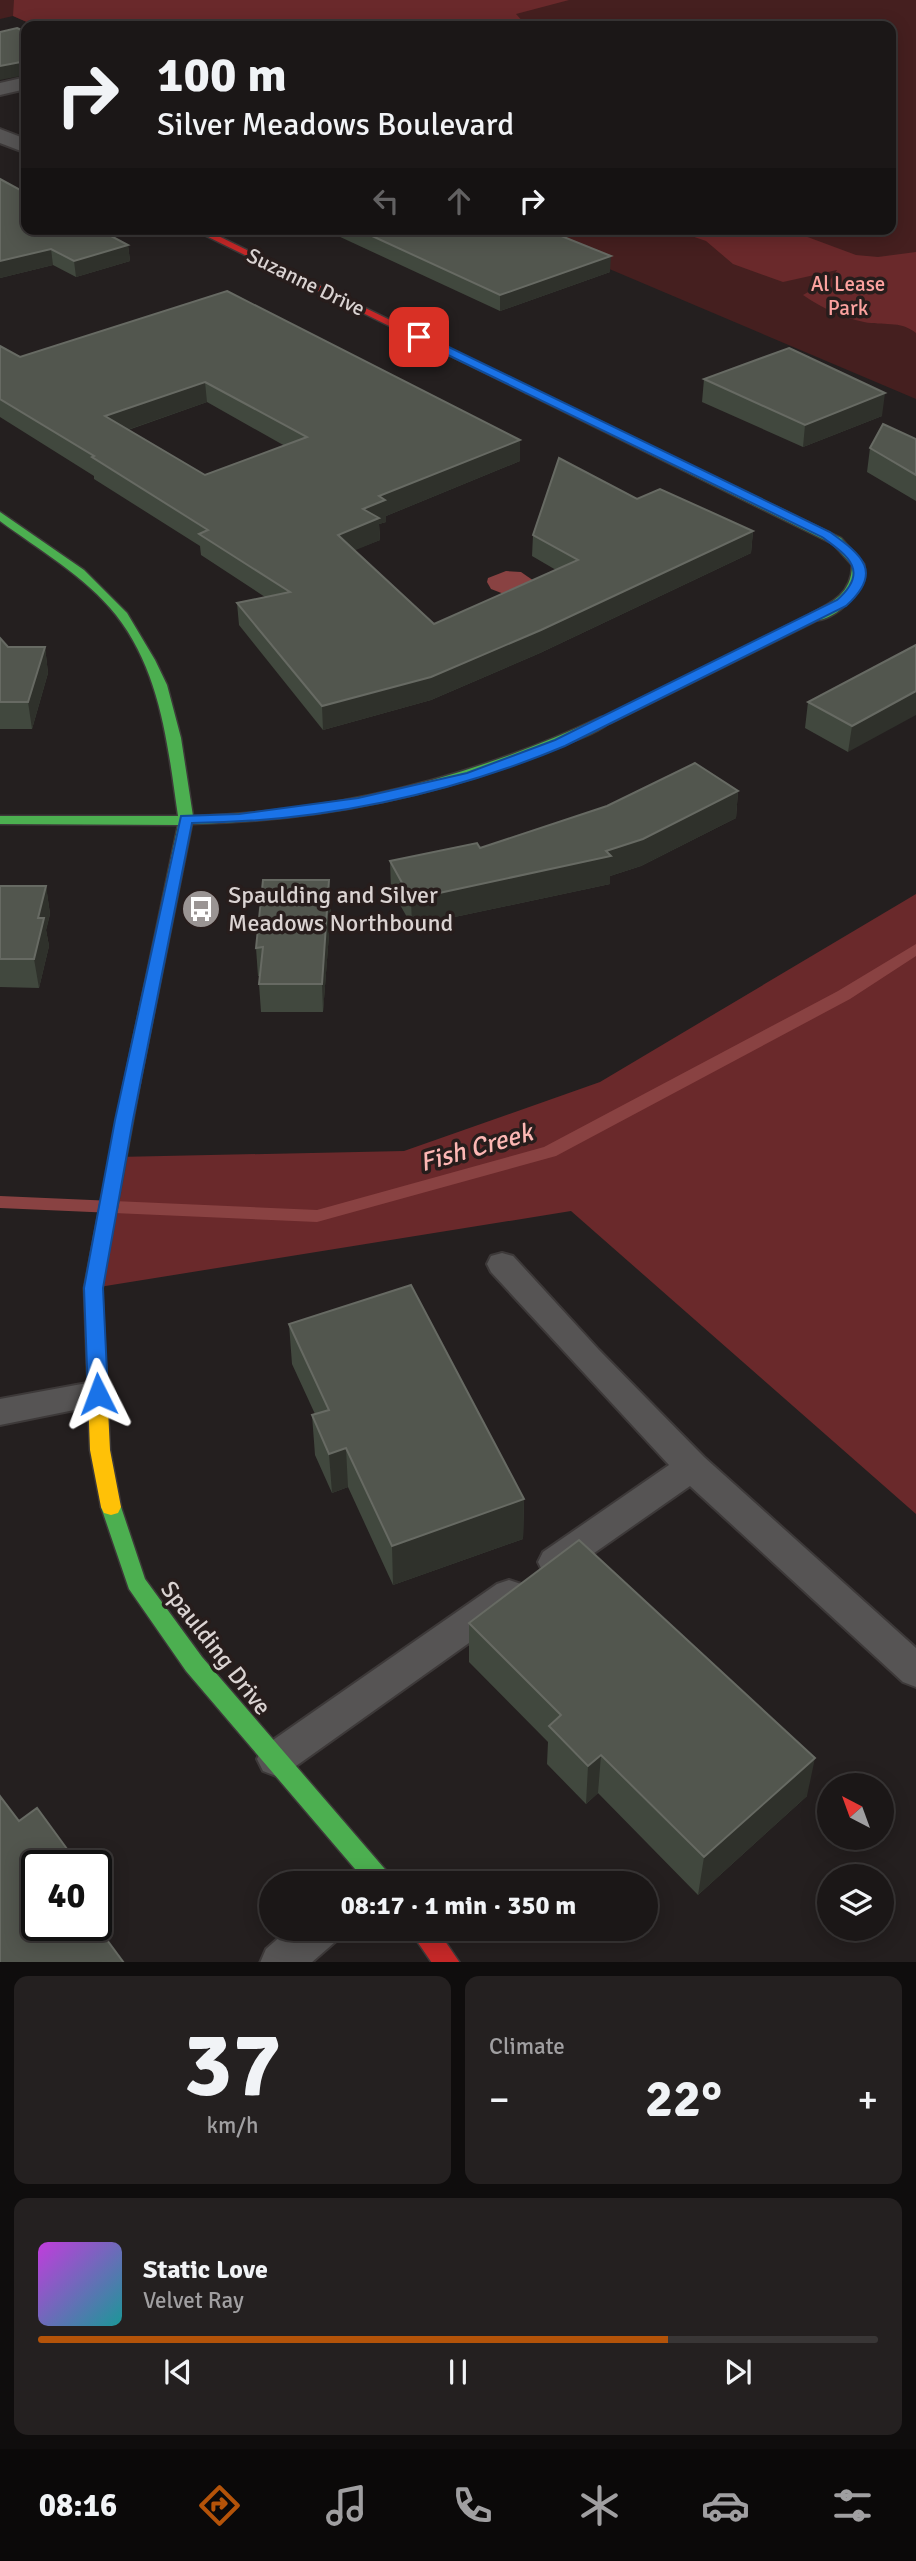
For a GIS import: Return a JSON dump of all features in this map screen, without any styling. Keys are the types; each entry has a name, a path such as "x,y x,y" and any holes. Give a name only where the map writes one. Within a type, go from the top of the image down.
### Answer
{"street":[{"path":"0,89 21,84"},
{"path":"0,135 21,145"},
{"name":"Suzanne Drive","path":"186,819 239,818 358,803 471,777 518,761 560,743 841,603 853,592 858,581 859,568 855,555 845,545 790,515 208,235"},
{"name":"Spaulding Drive","path":"0,516 79,573 121,613 169,705 186,819 124,1120 93,1288 100,1450 114,1522 136,1583 194,1664 370,1871"},
{"path":"0,820 186,819"},
{"path":"431,1941 448,1962"}],"lane":[{"path":"502,1264 588,1359 692,1467 916,1671"},
{"path":"0,1412 98,1394"},
{"path":"276,1759 692,1467"},
{"path":"280,1962 305,1941"}],"green space":[{"name":"Al Lease Park","path":"0,0 916,0 916,399 529,235 896,235 896,21 24,21 13,16 0,19"},
{"path":"14,0 569,0 516,14 522,21 24,21 13,16"},
{"path":"688,235 802,235 856,255 878,257 916,252 916,333 904,326 847,318 803,295 831,279 837,270 783,282 733,264 706,241"},
{"path":"916,894 916,1514 571,1211 93,1288 117,1157 404,1151 600,1082"}],"shaded area":[{"path":"506,571 521,572 534,581 504,594 491,589 488,578"}],"building":[{"path":"17,28 21,30 21,62 0,66 0,32"},
{"path":"0,179 21,190 21,235 109,235 128,245 74,261 51,249 0,261"},
{"path":"370,235 559,235 611,256 500,295"},
{"path":"227,291 520,440 379,496 385,500 363,509 379,518 338,535 434,624 578,560 533,535 559,458 637,499 660,489 753,531 541,630 431,677 322,706 237,603 290,592 199,534 208,530 0,399 0,346 20,357","holes":["205,382 307,437 205,475 105,416"]},
{"path":"789,348 885,393 805,425 704,379"},
{"path":"883,424 916,439 916,475 870,448"},
{"path":"0,638 8,647 45,647 28,702 0,702"},
{"path":"916,645 916,691 852,726 808,702"},
{"path":"695,763 738,791 643,839 606,851 611,856 411,899 390,861 477,843 480,848 607,806"},
{"path":"263,880 329,880 322,984 259,984 263,947 256,948"},
{"path":"0,886 46,886 38,918 44,918 34,959 0,959"},
{"path":"411,1285 524,1499 392,1546 346,1448 329,1454 312,1415 329,1410 289,1324"},
{"path":"579,1540 815,1758 704,1857 601,1755 588,1766 549,1726 561,1715 469,1623"},
{"path":"0,1796 19,1821 37,1808 68,1850 21,1850 21,1941 108,1941 123,1962 0,1962"}],"waterway":[{"name":"Fish Creek","path":"0,1202 317,1216 550,1152 844,995 916,949"}],"traffic: fast":[{"path":"530,391 837,541 858,564 856,583 846,598 814,617"},
{"path":"0,516 80,573 121,613 149,660 160,685 174,738 186,819 132,1083"},
{"path":"0,820 149,821 239,818 334,807 473,774 518,759 606,720"},
{"path":"111,1507 136,1583 194,1664 372,1871"}],"traffic: slow":[{"path":"606,720 814,617"},
{"path":"111,1507 100,1450 93,1288 132,1083"}],"traffic: jam":[{"path":"208,235 530,391"},
{"path":"430,1941 447,1962"}],"place":[{"name":"Spaulding and Silver Meadows Northbound","path":"201,909"}],"route":[{"path":"98,1394 93,1288 124,1120 186,819 239,818 358,803 471,777 518,761 560,743 841,603 853,592 858,581 859,568 855,555 845,545 826,534 419,337"}]}
